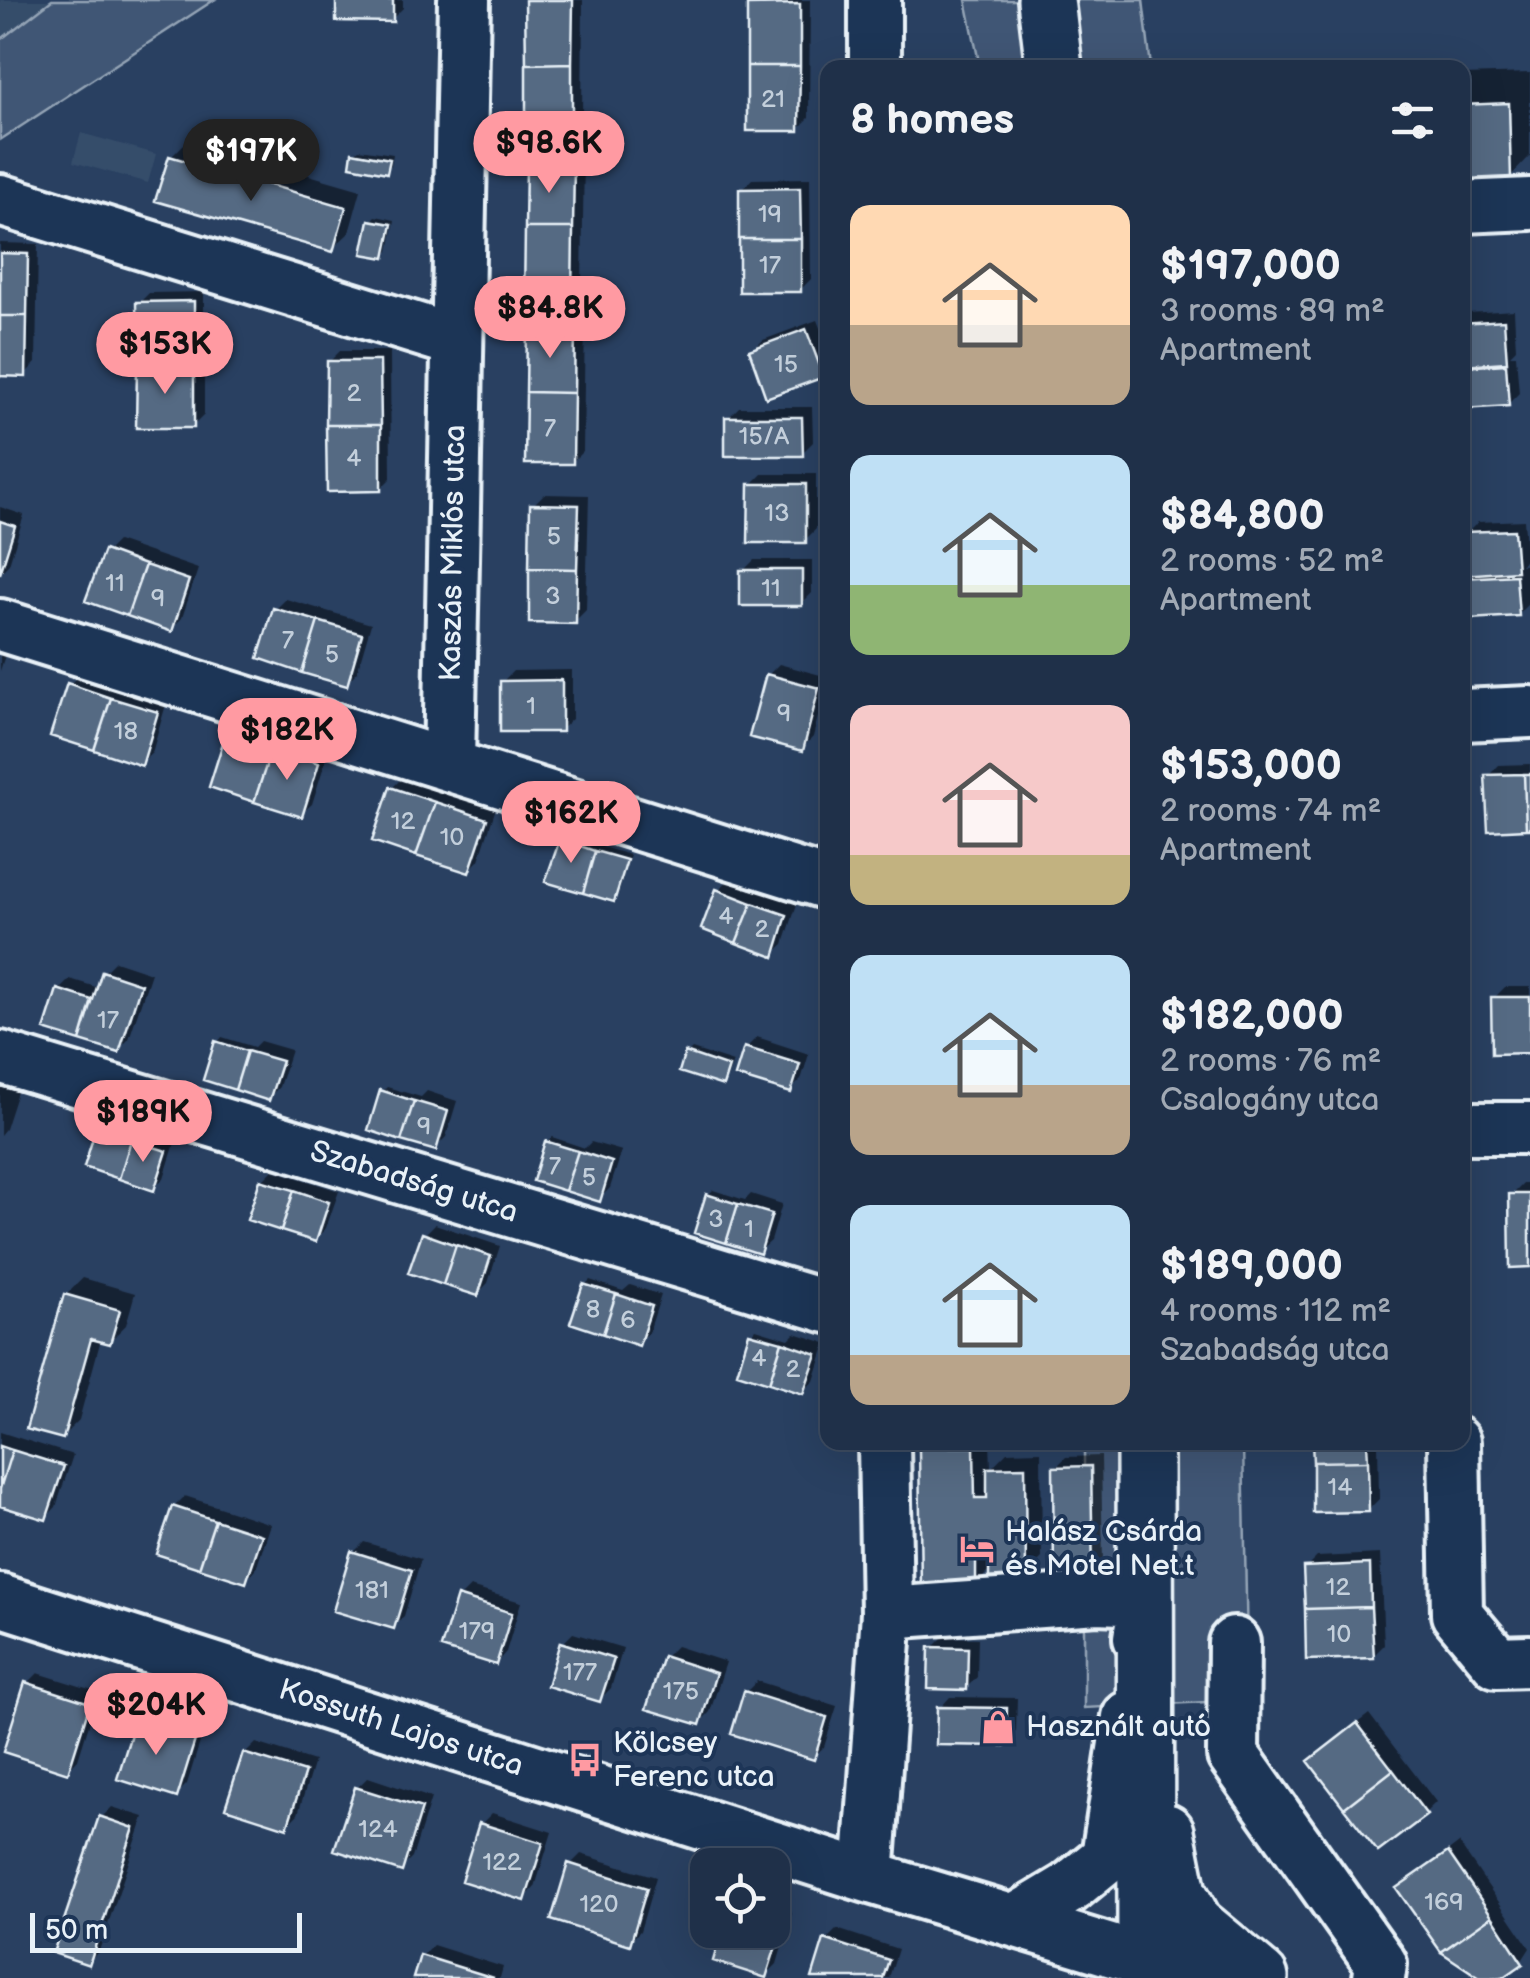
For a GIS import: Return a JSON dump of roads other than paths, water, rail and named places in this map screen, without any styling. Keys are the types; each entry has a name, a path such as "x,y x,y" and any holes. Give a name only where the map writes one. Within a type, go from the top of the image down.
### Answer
{"main road":[{"path":"1046,0 1053,60"},
{"path":"1144,1450 1121,1599 1146,1969"},
{"path":"1121,1599 1156,1688 1164,1825 1178,1893 1194,1924 1260,1978"},
{"name":"Kossuth Lajos utca","path":"1146,1969 1204,1978"}],"street":[{"name":"Kaszás Miklós utca","path":"448,764 464,0"},
{"path":"875,0 875,60"},
{"path":"0,200 456,341"},
{"path":"1470,207 1530,204"},
{"path":"0,625 820,881"},
{"path":"1470,715 1530,712"},
{"name":"Szabadság utca","path":"0,1056 820,1305"},
{"path":"1470,1128 1530,1128"},
{"path":"868,1876 888,1613 884,1450"},
{"path":"1454,1450 1457,1614 1497,1662 1530,1661"},
{"path":"888,1613 1121,1599 1108,1857 1069,1888 1014,1921"},
{"name":"Kossuth Lajos utca","path":"0,1600 1014,1921 1146,1969"},
{"path":"1234,1643 1233,1755 1380,1964 1379,1978"}],"place":[{"name":"Halász Csárda és Motel Net.t","path":"977,1549"},
{"name":"Használt autó","path":"998,1727"},
{"name":"Kölcsey Ferenc utca","path":"585,1760"}]}
